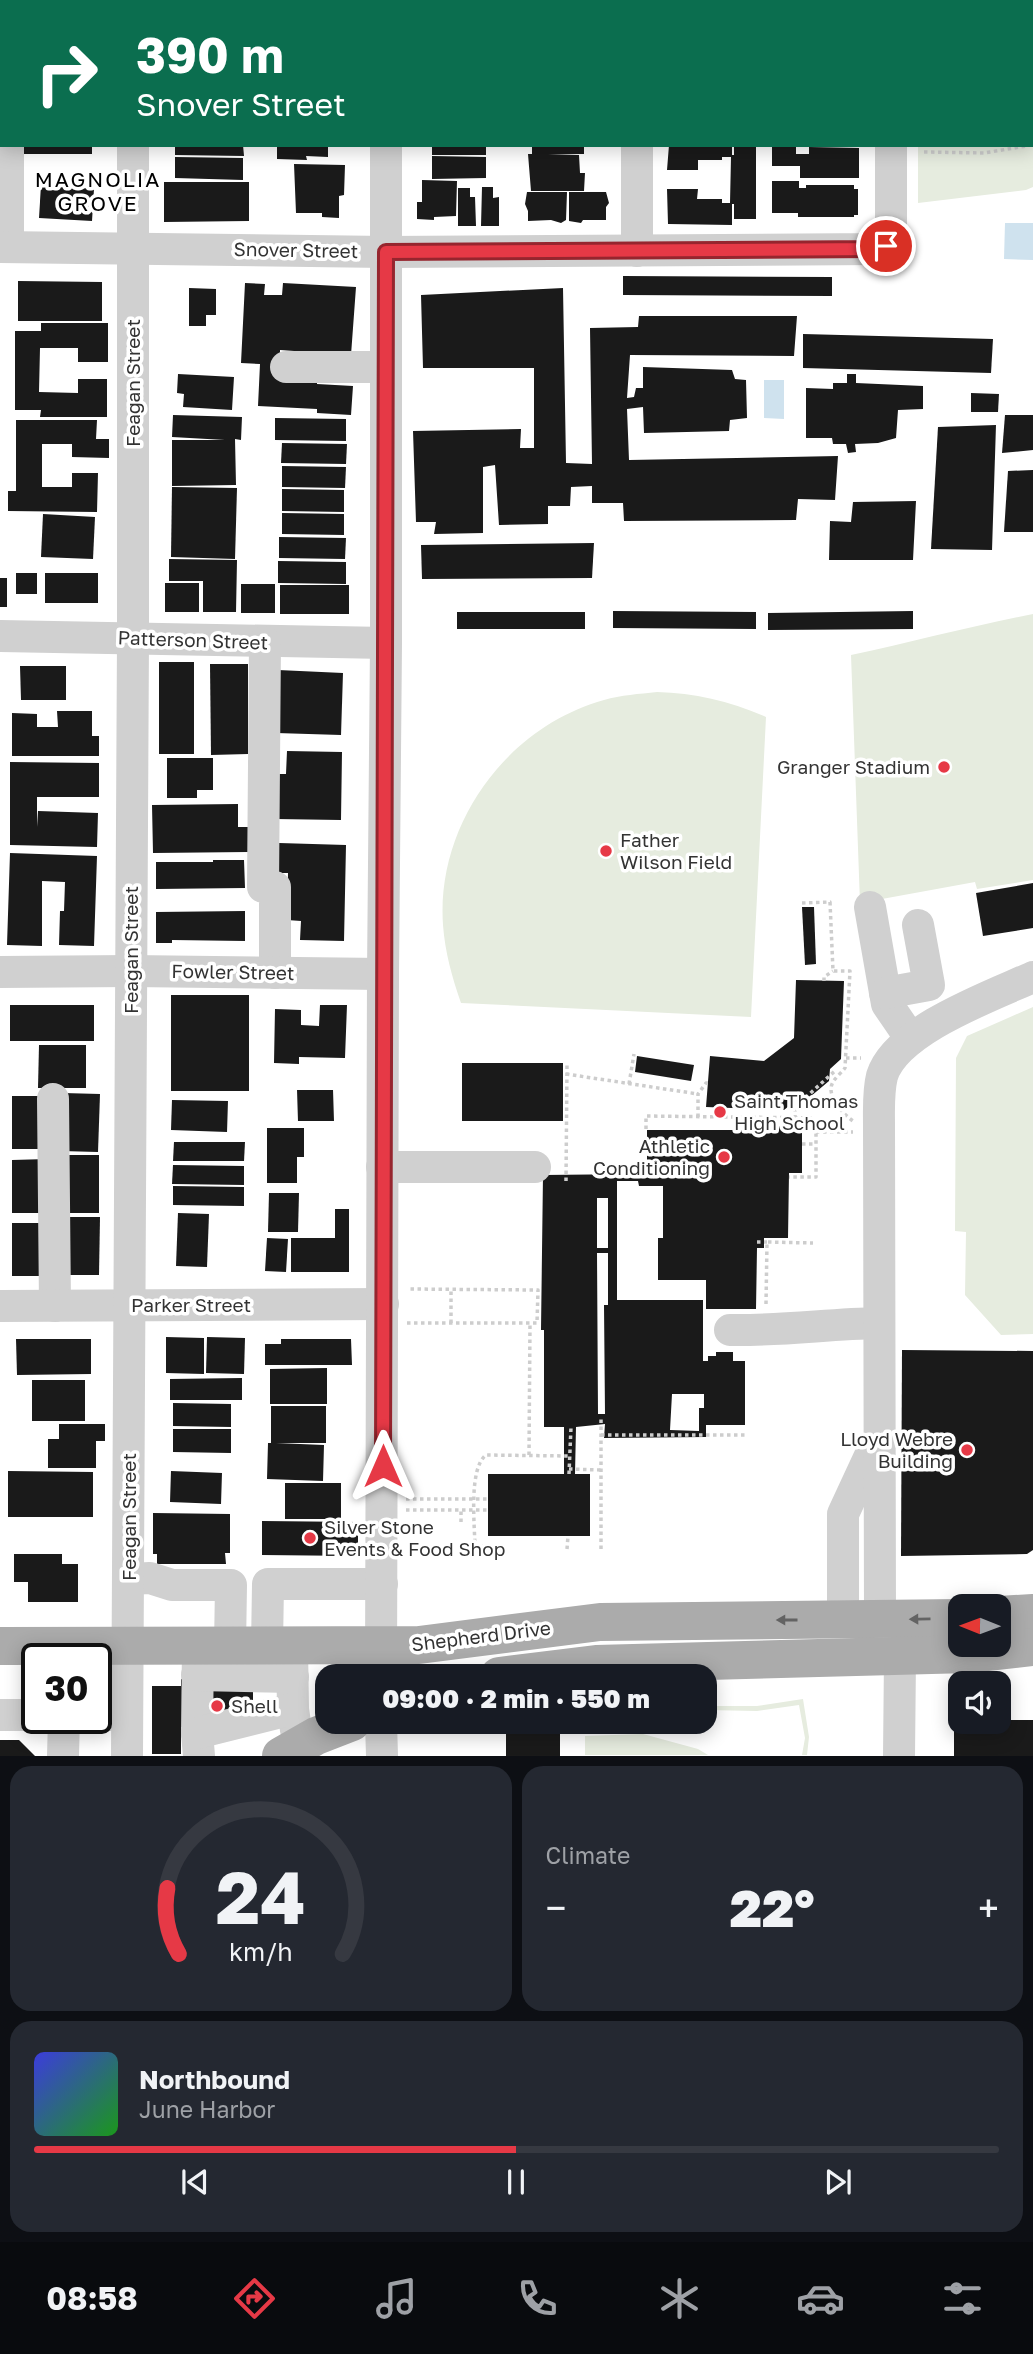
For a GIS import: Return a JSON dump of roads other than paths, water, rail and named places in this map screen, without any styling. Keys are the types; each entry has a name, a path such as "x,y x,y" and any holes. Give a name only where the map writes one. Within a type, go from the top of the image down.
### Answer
{"main road":[{"path":"1012,1614 1033,1613"},
{"name":"Shepherd Drive","path":"0,1646 127,1646 246,1656 381,1661 457,1642 600,1622 948,1618"},
{"path":"853,1658 868,1644 861,1620"},
{"path":"596,1664 900,1657 969,1654 1033,1647"},
{"path":"290,1750 325,1734"}],"street":[{"path":"4,247 8,147"},
{"name":"Feagan Street","path":"127,1755 133,147"},
{"path":"381,1661 395,1305 382,1167 386,147"},
{"path":"637,147 637,251"},
{"name":"Snover Street","path":"4,247 386,252 878,249 886,246 891,239 891,147"},
{"path":"286,367 386,367"},
{"name":"Patterson Street","path":"0,636 386,643"},
{"path":"265,642 263,887 275,887 275,973"},
{"path":"870,907 887,1004 911,1039"},
{"path":"885,993 929,985 918,925"},
{"name":"Fowler Street","path":"0,972 383,974"},
{"path":"861,1620 880,1562 879,1093 886,1067 911,1039 947,1017 1033,977"},
{"path":"54,1099 55,1306"},
{"path":"382,1167 535,1167"},
{"name":"Parker Street","path":"0,1306 395,1305"},
{"path":"730,1330 766,1331 823,1324 878,1323"},
{"path":"861,1620 842,1563 843,1514 879,1437"},
{"path":"843,1514 853,1508 879,1509"},
{"path":"842,1563 880,1562"},
{"path":"129,1579 150,1578 172,1586 231,1585 246,1656 293,1709 290,1750"},
{"path":"198,1744 246,1656 268,1584 382,1584"},
{"path":"900,1657 900,1755"},
{"path":"198,1744 293,1709"},
{"path":"0,1715 21,1715"},
{"path":"112,1715 127,1715"},
{"path":"63,1755 64,1734"},
{"path":"381,1734 382,1755"}],"water":[{"path":"1005,223 1033,223 1033,260 1004,259"},
{"path":"764,380 784,380 784,419 764,418"}],"place":[{"name":"Granger Stadium","path":"944,767"},
{"name":"Father Wilson Field","path":"606,851"},
{"name":"Saint Thomas High School","path":"720,1112"},
{"name":"Athletic Conditioning","path":"724,1157"},
{"name":"Lloyd Webre Building","path":"967,1450"},
{"name":"Silver Stone Events & Food Shop","path":"310,1538"},
{"name":"Shell","path":"217,1706"}],"district":[{"name":"MAGNOLIA GROVE","path":"98,192"}]}
